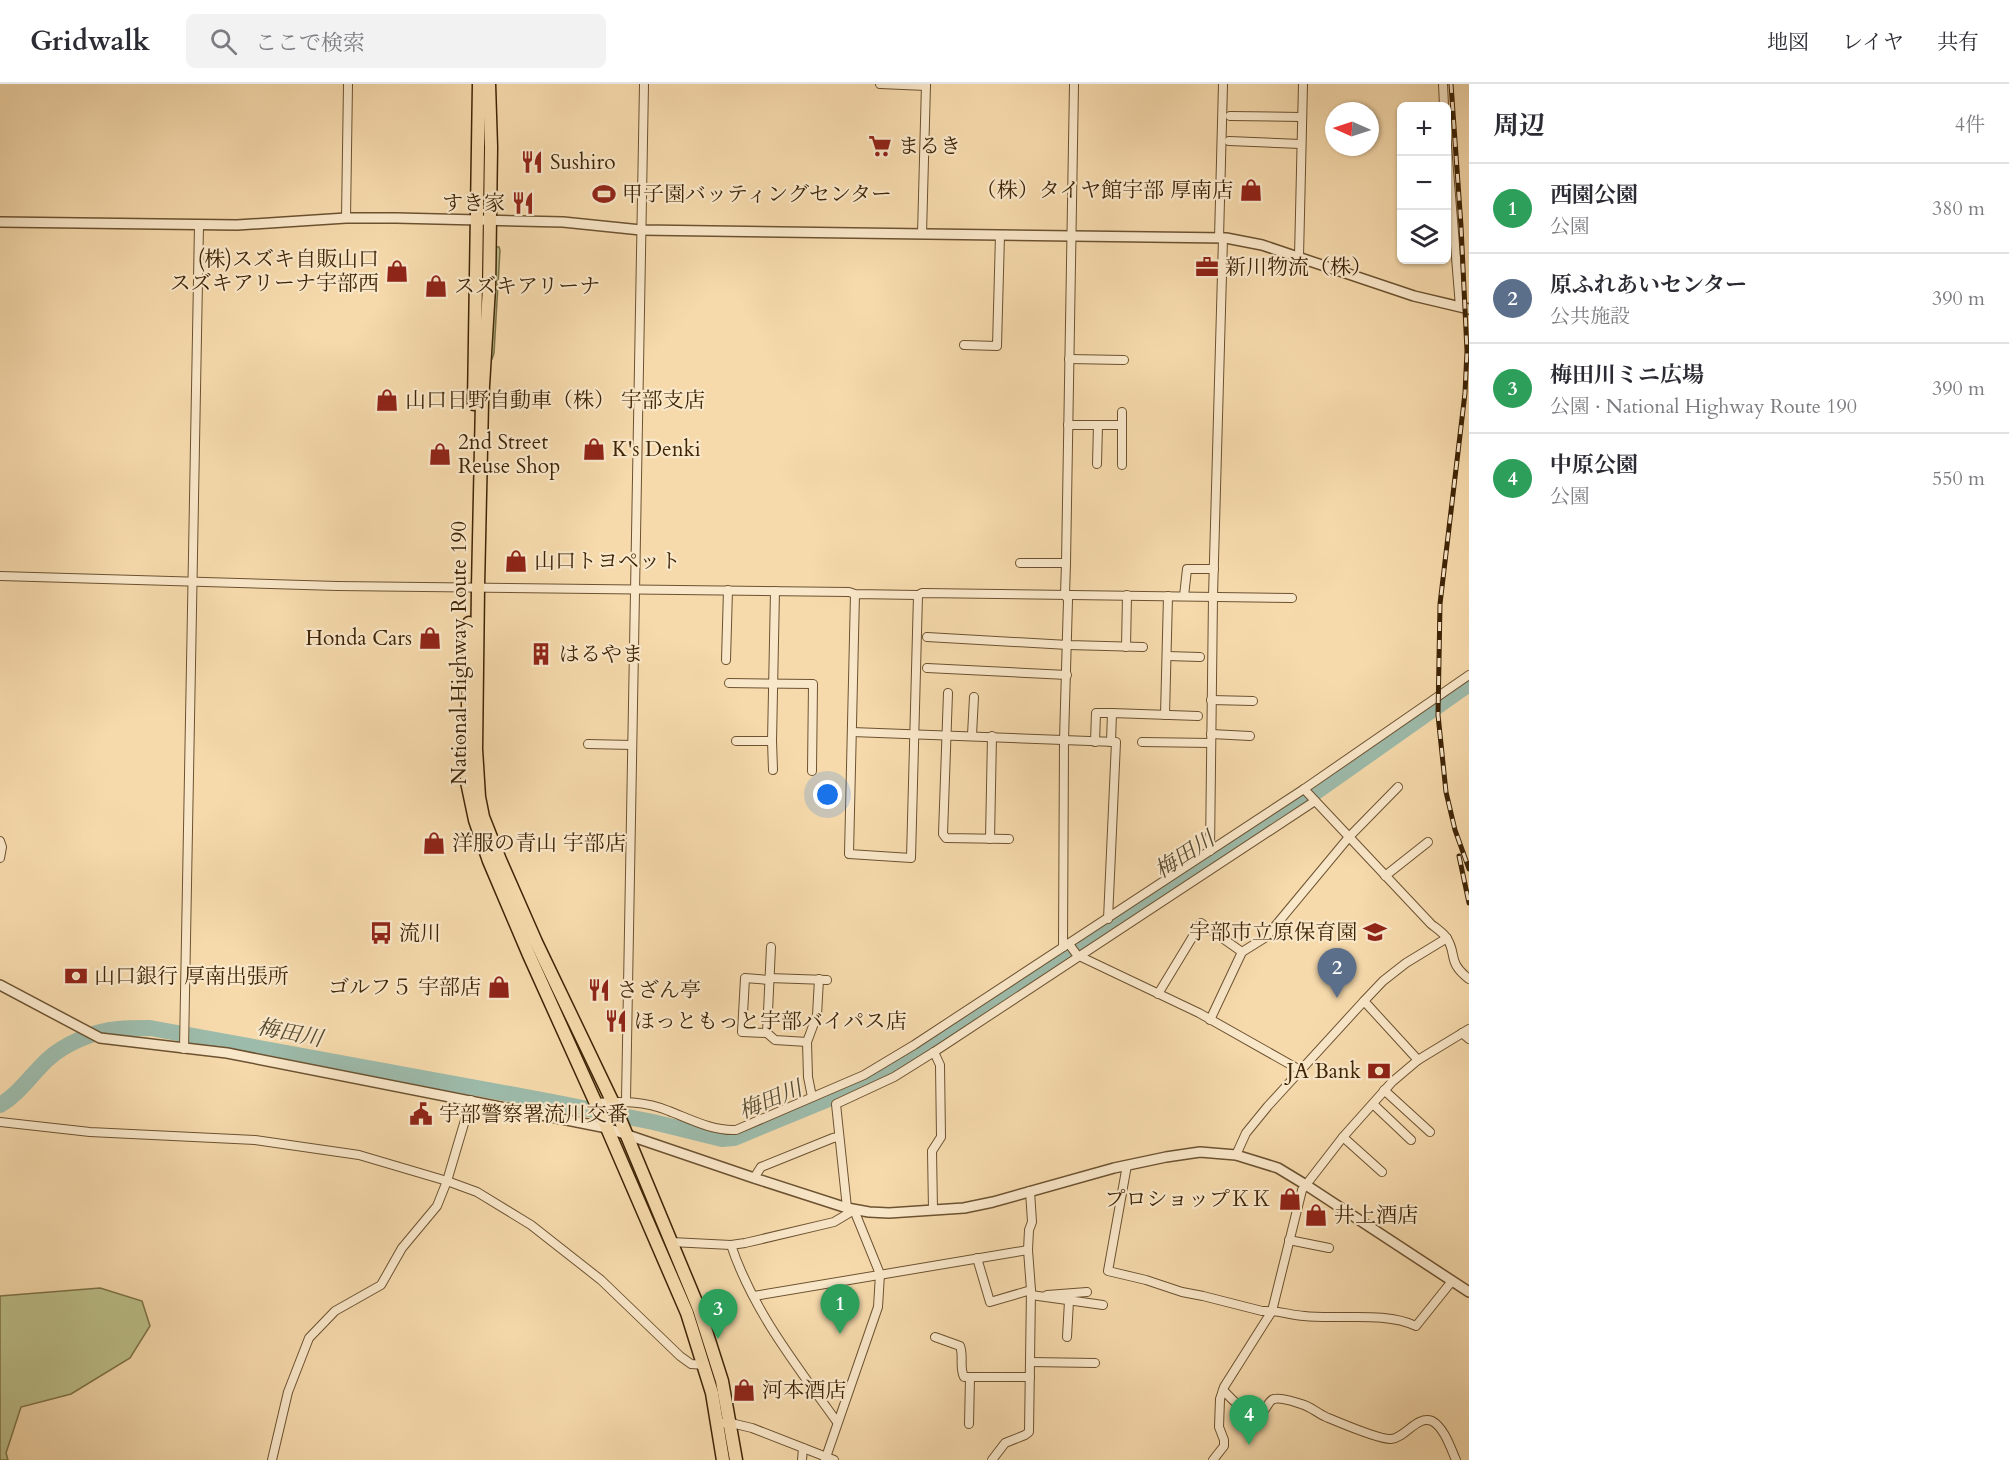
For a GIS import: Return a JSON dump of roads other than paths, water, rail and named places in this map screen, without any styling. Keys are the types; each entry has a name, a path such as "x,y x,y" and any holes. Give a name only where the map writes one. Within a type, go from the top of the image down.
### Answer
{"highway":[{"name":"National Highway Route 190","path":"479,84 489,288 467,782 475,820 489,861 687,1313 736,1460"},
{"name":"National Highway Route 190","path":"484,219 492,147 489,84"},
{"name":"National Highway Route 190","path":"474,587 476,749 479,797 483,817 536,942 618,1103 625,1130 699,1309 713,1348 724,1423 723,1460"}],"street":[{"path":"346,218 348,84"},
{"path":"618,1103 632,745 644,84"},
{"path":"880,94 880,84 926,85 922,234"},
{"path":"1067,946 1064,740 1068,600 1065,594 1074,84"},
{"path":"1210,851 1222,84"},
{"path":"1299,257 1303,84"},
{"path":"1443,84 1444,102"},
{"path":"1230,116 1302,117"},
{"path":"1229,141 1301,144"},
{"path":"0,222 237,225 346,218 484,219 562,222 641,230 1221,238 1262,244 1414,296 1464,308 1448,156"},
{"path":"184,1048 199,225"},
{"path":"964,345 997,345 1000,235"},
{"path":"1069,359 1124,360"},
{"path":"1122,412 1122,465"},
{"path":"1068,425 1122,425"},
{"path":"1097,464 1098,425"},
{"path":"1020,563 1066,563"},
{"path":"1184,596 1187,569 1214,569"},
{"path":"0,576 193,582 849,592 855,594 1065,594 1292,598"},
{"path":"726,660 728,590"},
{"path":"773,770 772,684 775,591"},
{"path":"855,594 849,855 911,858 918,595"},
{"path":"1126,647 1127,595"},
{"path":"1165,715 1168,596"},
{"path":"927,638 1143,647"},
{"path":"1167,656 1200,657"},
{"path":"927,668 1066,675"},
{"path":"597,1105 618,1103 668,1110 689,1121 726,1130 736,1130 865,1076 990,998 1197,862 1210,851 1306,790 1469,675"},
{"path":"729,683 813,684 812,771"},
{"path":"948,693 943,834 946,838 1009,839"},
{"path":"972,735 974,697"},
{"path":"1211,700 1253,701"},
{"path":"1095,742 1096,713 1198,716"},
{"path":"1111,742 1112,713"},
{"path":"852,732 1116,742 1108,919"},
{"path":"1211,734 1250,735"},
{"path":"990,839 992,736"},
{"path":"736,741 772,741"},
{"path":"1142,742 1211,743"},
{"path":"588,744 632,745"},
{"path":"1210,1020 1242,952 1266,937 1349,837 1398,786"},
{"path":"1306,790 1385,876 1447,938 1454,964 1459,972 1469,979"},
{"path":"724,1423 752,1428 828,1459 837,1422 878,1307 880,1274 851,1209 836,1104 934,1052 1314,800"},
{"path":"0,841 2,847 0,858"},
{"path":"1385,876 1428,842"},
{"path":"1197,862 1206,873"},
{"path":"1125,909 1133,921"},
{"path":"1158,994 1201,923 1242,952"},
{"path":"1236,1155 1246,1133 1300,1070 1383,981 1406,963 1447,938"},
{"path":"1067,946 1079,955 1210,1020 1300,1070"},
{"path":"767,1034 771,947"},
{"path":"807,1042 775,1040 767,1034 742,1032 745,978 823,980 817,1015 807,1042 808,1077 812,1097"},
{"path":"0,985 100,1038 227,1053 606,1125 754,1178 851,1209 889,1213 976,1206 1127,1165 1166,1157 1200,1152 1236,1155 1278,1168 1469,1292"},
{"path":"990,998 997,1009"},
{"path":"1364,1001 1418,1060"},
{"path":"1213,1460 1224,1446 1219,1427 1220,1399 1223,1390 1272,1311 1302,1190 1343,1137 1384,1090 1418,1060 1466,1031 1469,1039"},
{"path":"933,1210 932,1150 940,1137 940,1065 934,1052"},
{"path":"865,1076 870,1087"},
{"path":"1384,1090 1430,1132"},
{"path":"272,1460 288,1392 309,1338 335,1311 381,1285 402,1248 436,1206 447,1181 471,1100"},
{"path":"1373,1104 1410,1140"},
{"path":"0,1122 90,1132 255,1140 359,1155 447,1181 477,1192 531,1225 601,1280 680,1356 691,1364 705,1365"},
{"path":"754,1178 761,1167 839,1137"},
{"path":"1343,1137 1382,1172"},
{"path":"1127,1165 1108,1270 1248,1309 1304,1316 1400,1320 1416,1326 1452,1281"},
{"path":"992,1460 1005,1443 1025,1436 1029,1432 1034,1294 1028,1250 1029,1230 1032,1222 1030,1191"},
{"path":"671,1242 731,1245 745,1243 834,1222 851,1209"},
{"path":"1288,1240 1329,1248"},
{"path":"731,1245 736,1262 772,1331 837,1422"},
{"path":"753,1296 1028,1250"},
{"path":"976,1258 990,1302 1034,1294 1087,1292"},
{"path":"1034,1294 1103,1305"},
{"path":"1067,1337 1069,1301"},
{"path":"935,1337 960,1346 964,1377 1030,1377"},
{"path":"1030,1362 1095,1363"},
{"path":"969,1424 970,1377"},
{"path":"1223,1390 1247,1412 1264,1410 1274,1399 1290,1401 1306,1405 1326,1417 1380,1438 1395,1438 1421,1421 1430,1420 1443,1433 1456,1460"},
{"path":"802,1460 803,1448"}],"waterway":[{"name":"梅田川","path":"0,1105 19,1090 47,1060 71,1044 89,1035 109,1030 150,1028 553,1102 653,1122 722,1139 734,1138 848,1091 892,1069 1272,823 1469,684"}],"railway":[{"path":"1451,84 1467,351 1465,393 1440,604 1438,715 1446,792 1455,830 1469,869"},
{"path":"1459,856 1469,903"}],"place":[{"name":"まるき","path":"880,146"},
{"name":"Sushiro","path":"532,162"},
{"name":"（株）タイヤ館宇部 厚南店","path":"1251,190"},
{"name":"甲子園バッティングセンター","path":"604,194"},
{"name":"すき家","path":"523,203"},
{"name":"新川物流（株）","path":"1207,267"},
{"name":"(株)スズキ自販山口 スズキアリーナ宇部西","path":"397,271"},
{"name":"スズキアリーナ","path":"436,286"},
{"name":"山口日野自動車（株） 宇部支店","path":"387,400"},
{"name":"K's Denki","path":"594,449"},
{"name":"2nd Street Reuse Shop","path":"440,454"},
{"name":"山口トヨペット","path":"516,561"},
{"name":"Honda Cars","path":"430,638"},
{"name":"はるやま","path":"541,654"},
{"name":"洋服の青山 宇部店","path":"434,843"},
{"name":"宇部市立原保育園","path":"1375,932"},
{"name":"流川","path":"381,933"},
{"name":"山口銀行 厚南出張所","path":"76,976"},
{"name":"ゴルフ５ 宇部店","path":"499,987"},
{"name":"さざん亭","path":"599,990"},
{"name":"原ふれあいセンター","path":"1337,998"},
{"name":"ほっともっと宇部バイパス店","path":"616,1021"},
{"name":"JA Bank","path":"1379,1071"},
{"name":"宇部警察署流川交番","path":"421,1114"},
{"name":"プロショップＫＫ","path":"1290,1199"},
{"name":"井上酒店","path":"1316,1215"},
{"name":"西園公園","path":"840,1334"},
{"name":"梅田川ミニ広場","path":"718,1339"},
{"name":"河本酒店","path":"744,1390"},
{"name":"中原公園","path":"1249,1445"}]}
